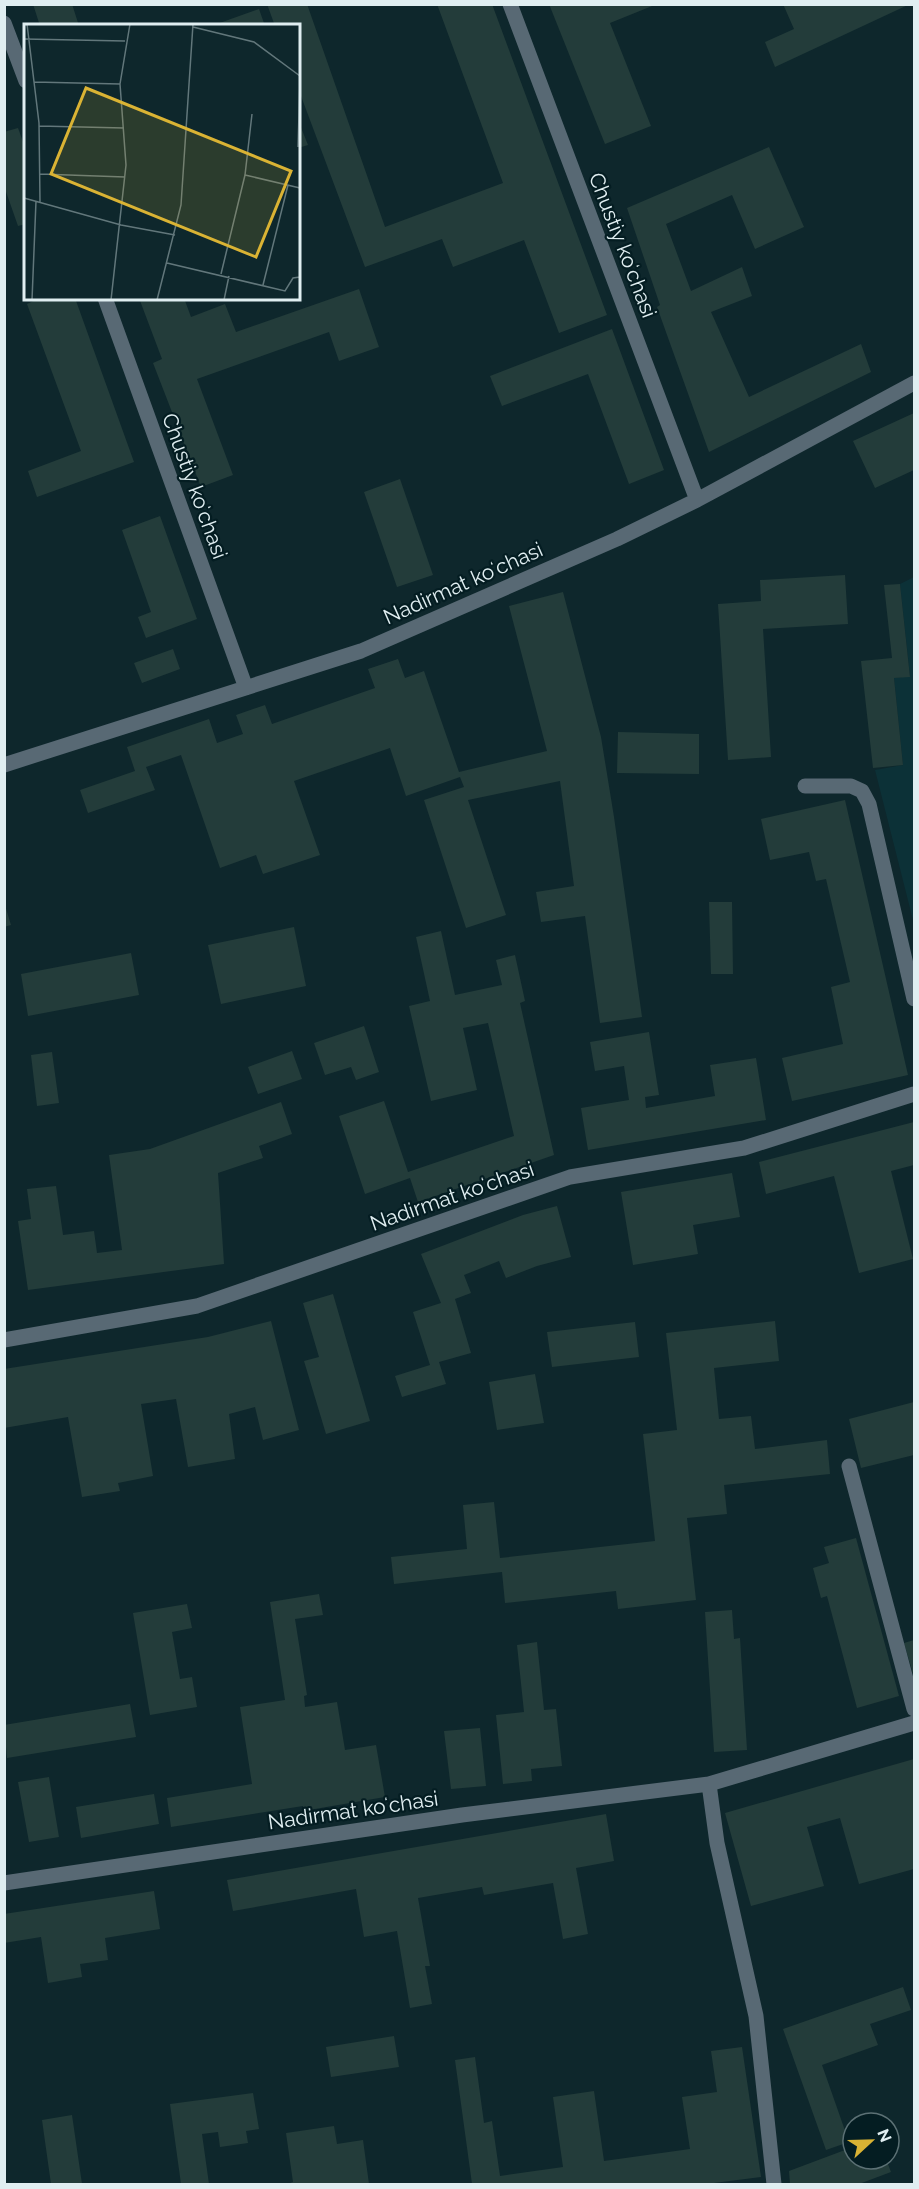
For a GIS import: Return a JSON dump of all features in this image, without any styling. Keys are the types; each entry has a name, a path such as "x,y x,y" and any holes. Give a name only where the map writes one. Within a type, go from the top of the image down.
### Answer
{"street":[{"name":"Chustiy koʻchasi","path":"510,4 697,500"},
{"path":"4,23 24,76"},
{"name":"Chustiy koʻchasi","path":"106,300 246,688"},
{"name":"Nadirmat koʻchasi","path":"4,765 361,651 617,538 697,500 915,383"},
{"path":"805,786 850,786 862,791 869,804 915,999"},
{"name":"Nadirmat koʻchasi","path":"4,1340 197,1306 570,1177 744,1148 915,1094"},
{"path":"849,1466 915,1709"},
{"name":"Nadirmat koʻchasi","path":"4,1883 462,1815 709,1784 915,1723"},
{"path":"709,1784 717,1843 756,2016 774,2184"}],"shaded area":[{"path":"914,577 914,924 875,770 903,765 894,678 910,676 900,584"}],"building":[{"path":"33,4 72,4 78,24 39,24"},
{"path":"267,4 307,4 385,227 503,183 437,4 492,4 607,315 559,333 524,240 453,267 442,239 365,267 300,93 300,24 274,24"},
{"path":"549,4 657,4 610,23 651,126 605,144"},
{"path":"783,4 910,4 775,67 765,42 794,29"},
{"path":"259,9 264,24 217,24"},
{"path":"300,125 308,145 300,147"},
{"path":"18,128 24,144 24,224 18,226 4,186 4,132"},
{"path":"769,147 804,227 755,249 732,195 666,224 691,291 742,267 752,296 711,312 749,397 861,344 871,372 709,452 657,307 660,305 627,208"},
{"path":"359,289 379,347 339,361 329,332 197,379 233,475 201,487 153,363 162,359 140,300 185,300 191,317 225,304 236,332"},
{"path":"36,300 76,300 134,462 37,497 28,471 81,451 27,304"},
{"path":"612,329 664,470 629,484 588,374 502,406 490,376"},
{"path":"914,413 914,470 875,488 853,441"},
{"path":"400,479 433,575 397,587 364,492"},
{"path":"160,516 197,619 146,638 138,617 151,612 122,530"},
{"path":"845,575 848,624 763,629 771,757 728,760 718,604 761,601 760,580"},
{"path":"900,584 910,677 894,678 903,765 873,768 861,661 892,658 884,585"},
{"path":"563,592 601,737 642,1017 600,1023 585,916 541,922 536,892 574,886 560,781 468,800 506,915 466,928 424,800 464,787 460,777 406,796 390,748 294,781 320,855 263,874 256,855 220,868 181,755 146,767 155,790 88,813 80,790 135,771 127,747 209,719 217,743 243,734 236,715 265,705 272,724 375,688 368,669 398,659 405,678 424,671 459,772 547,751 509,606"},
{"path":"173,649 180,669 142,683 134,663"},
{"path":"618,732 699,734 699,774 617,773"},
{"path":"845,800 908,1075 792,1101 782,1058 843,1044 831,987 850,982 826,879 816,881 809,852 770,860 761,819"},
{"path":"4,902 11,925 4,927"},
{"path":"709,902 732,902 733,974 711,974"},
{"path":"294,927 306,986 221,1004 208,945"},
{"path":"441,931 455,995 502,985 496,960 515,955 525,1001 520,1003 554,1155 418,1202 410,1178 365,1194 339,1116 384,1101 408,1172 514,1136 488,1023 463,1028 477,1090 431,1101 409,1006 430,1001 416,937"},
{"path":"131,953 139,995 28,1016 21,974"},
{"path":"364,1026 379,1072 356,1080 351,1067 325,1075 314,1043"},
{"path":"649,1032 659,1095 645,1097 646,1108 715,1096 710,1065 756,1058 766,1120 588,1150 581,1108 629,1100 624,1066 595,1071 590,1042"},
{"path":"292,1051 302,1079 258,1094 248,1067"},
{"path":"52,1052 59,1103 37,1106 31,1055"},
{"path":"281,1102 292,1134 259,1146 263,1158 218,1173 224,1264 28,1290 18,1221 31,1219 27,1189 56,1186 63,1235 94,1231 97,1253 122,1250 109,1155 150,1149"},
{"path":"914,1122 914,1165 891,1171 913,1259 859,1273 834,1176 766,1194 759,1162"},
{"path":"732,1173 740,1217 693,1225 698,1254 633,1265 621,1192"},
{"path":"557,1206 571,1257 537,1266 506,1278 499,1261 464,1275 471,1293 455,1299 471,1353 439,1362 446,1384 402,1397 395,1376 430,1365 413,1312 441,1303 421,1254 523,1215"},
{"path":"333,1294 370,1421 326,1434 304,1361 319,1357 303,1303"},
{"path":"271,1321 299,1430 263,1440 255,1407 229,1414 235,1459 188,1467 176,1399 141,1404 153,1476 118,1483 120,1491 82,1497 68,1417 4,1428 4,1369 208,1337"},
{"path":"775,1321 779,1361 714,1368 719,1419 751,1416 755,1449 827,1440 830,1474 724,1485 727,1514 687,1518 696,1600 618,1609 616,1591 505,1603 502,1572 394,1584 391,1557 467,1549 463,1505 494,1502 500,1558 655,1541 643,1434 677,1430 666,1333"},
{"path":"635,1322 639,1357 552,1367 547,1332"},
{"path":"535,1374 544,1423 497,1430 489,1382"},
{"path":"914,1402 914,1455 861,1468 849,1419"},
{"path":"856,1538 899,1696 857,1708 827,1596 821,1598 813,1568 829,1563 824,1547"},
{"path":"319,1594 323,1615 295,1619 307,1695 304,1696 305,1707 337,1702 345,1750 376,1745 385,1797 303,1811 303,1806 171,1827 167,1798 252,1784 240,1707 285,1700 270,1602"},
{"path":"187,1604 192,1628 172,1632 180,1679 192,1677 197,1707 150,1715 133,1613"},
{"path":"732,1610 734,1639 740,1638 747,1750 714,1752 705,1612"},
{"path":"914,1640 914,1677 904,1643"},
{"path":"537,1642 544,1710 556,1709 562,1766 531,1769 532,1781 503,1784 496,1715 524,1712 517,1645"},
{"path":"130,1704 136,1737 7,1758 4,1725"},
{"path":"480,1728 486,1786 451,1789 444,1731"},
{"path":"914,1759 914,1869 859,1884 840,1818 807,1827 824,1886 751,1906 725,1813"},
{"path":"49,1777 59,1837 29,1842 18,1782"},
{"path":"154,1794 159,1824 81,1838 76,1807"},
{"path":"606,1814 614,1861 576,1868 588,1934 563,1939 553,1883 484,1895 482,1887 418,1898 430,1966 425,1966 432,2004 410,2008 397,1931 364,1937 356,1889 233,1911 227,1880"},
{"path":"154,1891 160,1929 105,1938 108,1960 80,1964 82,1977 48,1983 41,1937 4,1943 4,1914"},
{"path":"903,1987 911,2010 870,2024 878,2045 822,2065 841,2119 841,2145 826,2150 783,2029"},
{"path":"394,2036 399,2067 331,2077 326,2047"},
{"path":"742,2047 761,2177 706,2184 472,2184 455,2060 475,2057 484,2123 492,2121 500,2176 563,2167 553,2097 594,2091 604,2161 690,2149 682,2097 717,2092 711,2051"},
{"path":"253,2093 259,2129 246,2131 248,2143 220,2147 218,2132 202,2134 209,2184 181,2184 170,2104"},
{"path":"72,2115 82,2184 51,2184 42,2120"},
{"path":"334,2126 337,2144 363,2140 369,2184 287,2184 293,2182 286,2133"},
{"path":"841,2152 841,2171 891,2172 859,2184 790,2184 789,2171"}]}
